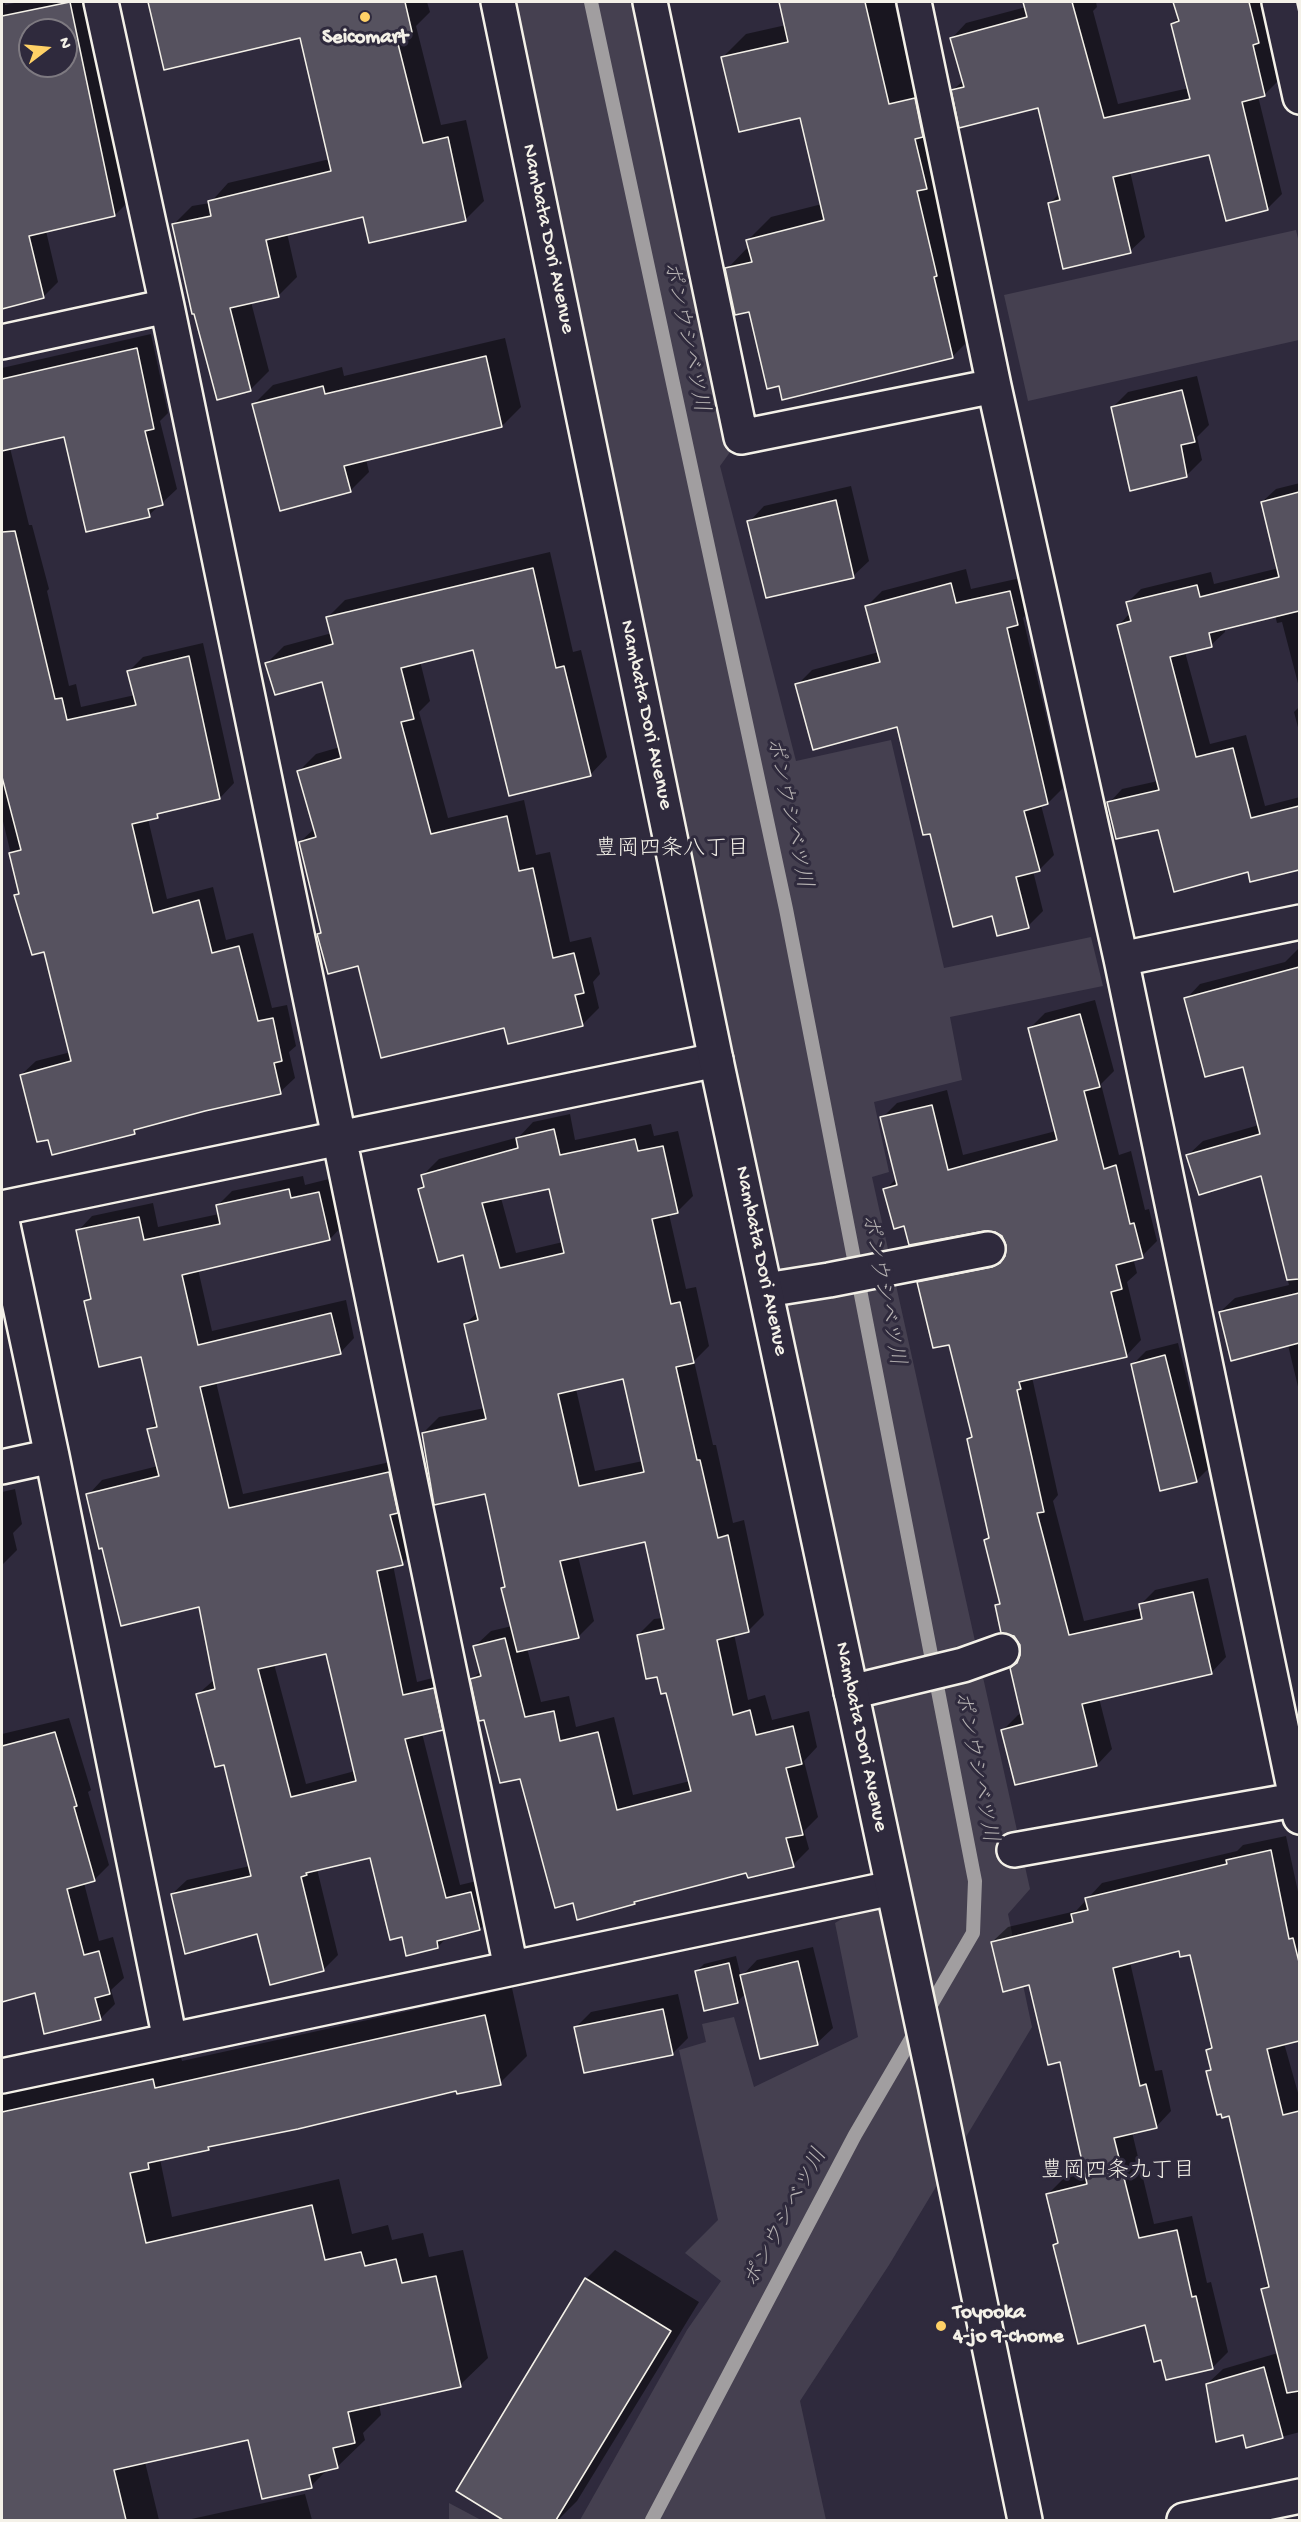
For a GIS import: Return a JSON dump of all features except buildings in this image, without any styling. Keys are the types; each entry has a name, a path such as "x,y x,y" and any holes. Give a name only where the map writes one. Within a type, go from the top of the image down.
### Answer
{"street":[{"path":"101,2 167,306 512,1968"},
{"name":"Nambata Dori Avenue","path":"498,2 716,1060 935,2084 1025,2520"},
{"path":"650,2 741,437 994,386"},
{"path":"914,2 994,386 1121,959 1298,1805 1014,1850"},
{"path":"1279,2 1299,97"},
{"path":"2,342 167,306"},
{"path":"1121,959 1299,922"},
{"path":"2,1208 716,1060"},
{"path":"2,1221 170,2040"},
{"path":"766,1290 988,1249"},
{"path":"2,1467 52,1456"},
{"path":"851,1692 963,1665 1002,1650"},
{"path":"2,2076 892,1888"},
{"path":"1184,2520 1299,2496"}],"shaded area":[{"path":"498,2 650,2 741,437 720,466 796,761 891,740 944,968 1091,937 1103,986 950,1017 962,1080 874,1102 889,1172 872,1177 1030,1889 1008,1914 1032,2027 889,2265 800,2401 826,2520 580,2520 687,2330 721,2281 685,2253 718,2220 679,2050 706,2042 702,2024 734,2017 754,2087 858,2037 835,1923 892,1888"},
{"path":"1296,230 1300,247 1299,340 1028,401 1004,295"},
{"path":"449,2503 481,2520 449,2520"}],"waterway":[{"name":"ポンウシベツ川","path":"591,2 786,909 975,1881 973,1933 855,2135 652,2520"}],"place":[{"name":"Seicomart","path":"365,17"},
{"name":"Toyooka 4-jo 9-chome","path":"941,2326"}],"district":[{"name":"豊岡四条八丁目","path":"672,851"},
{"name":"豊岡四条九丁目","path":"1118,2173"}]}
